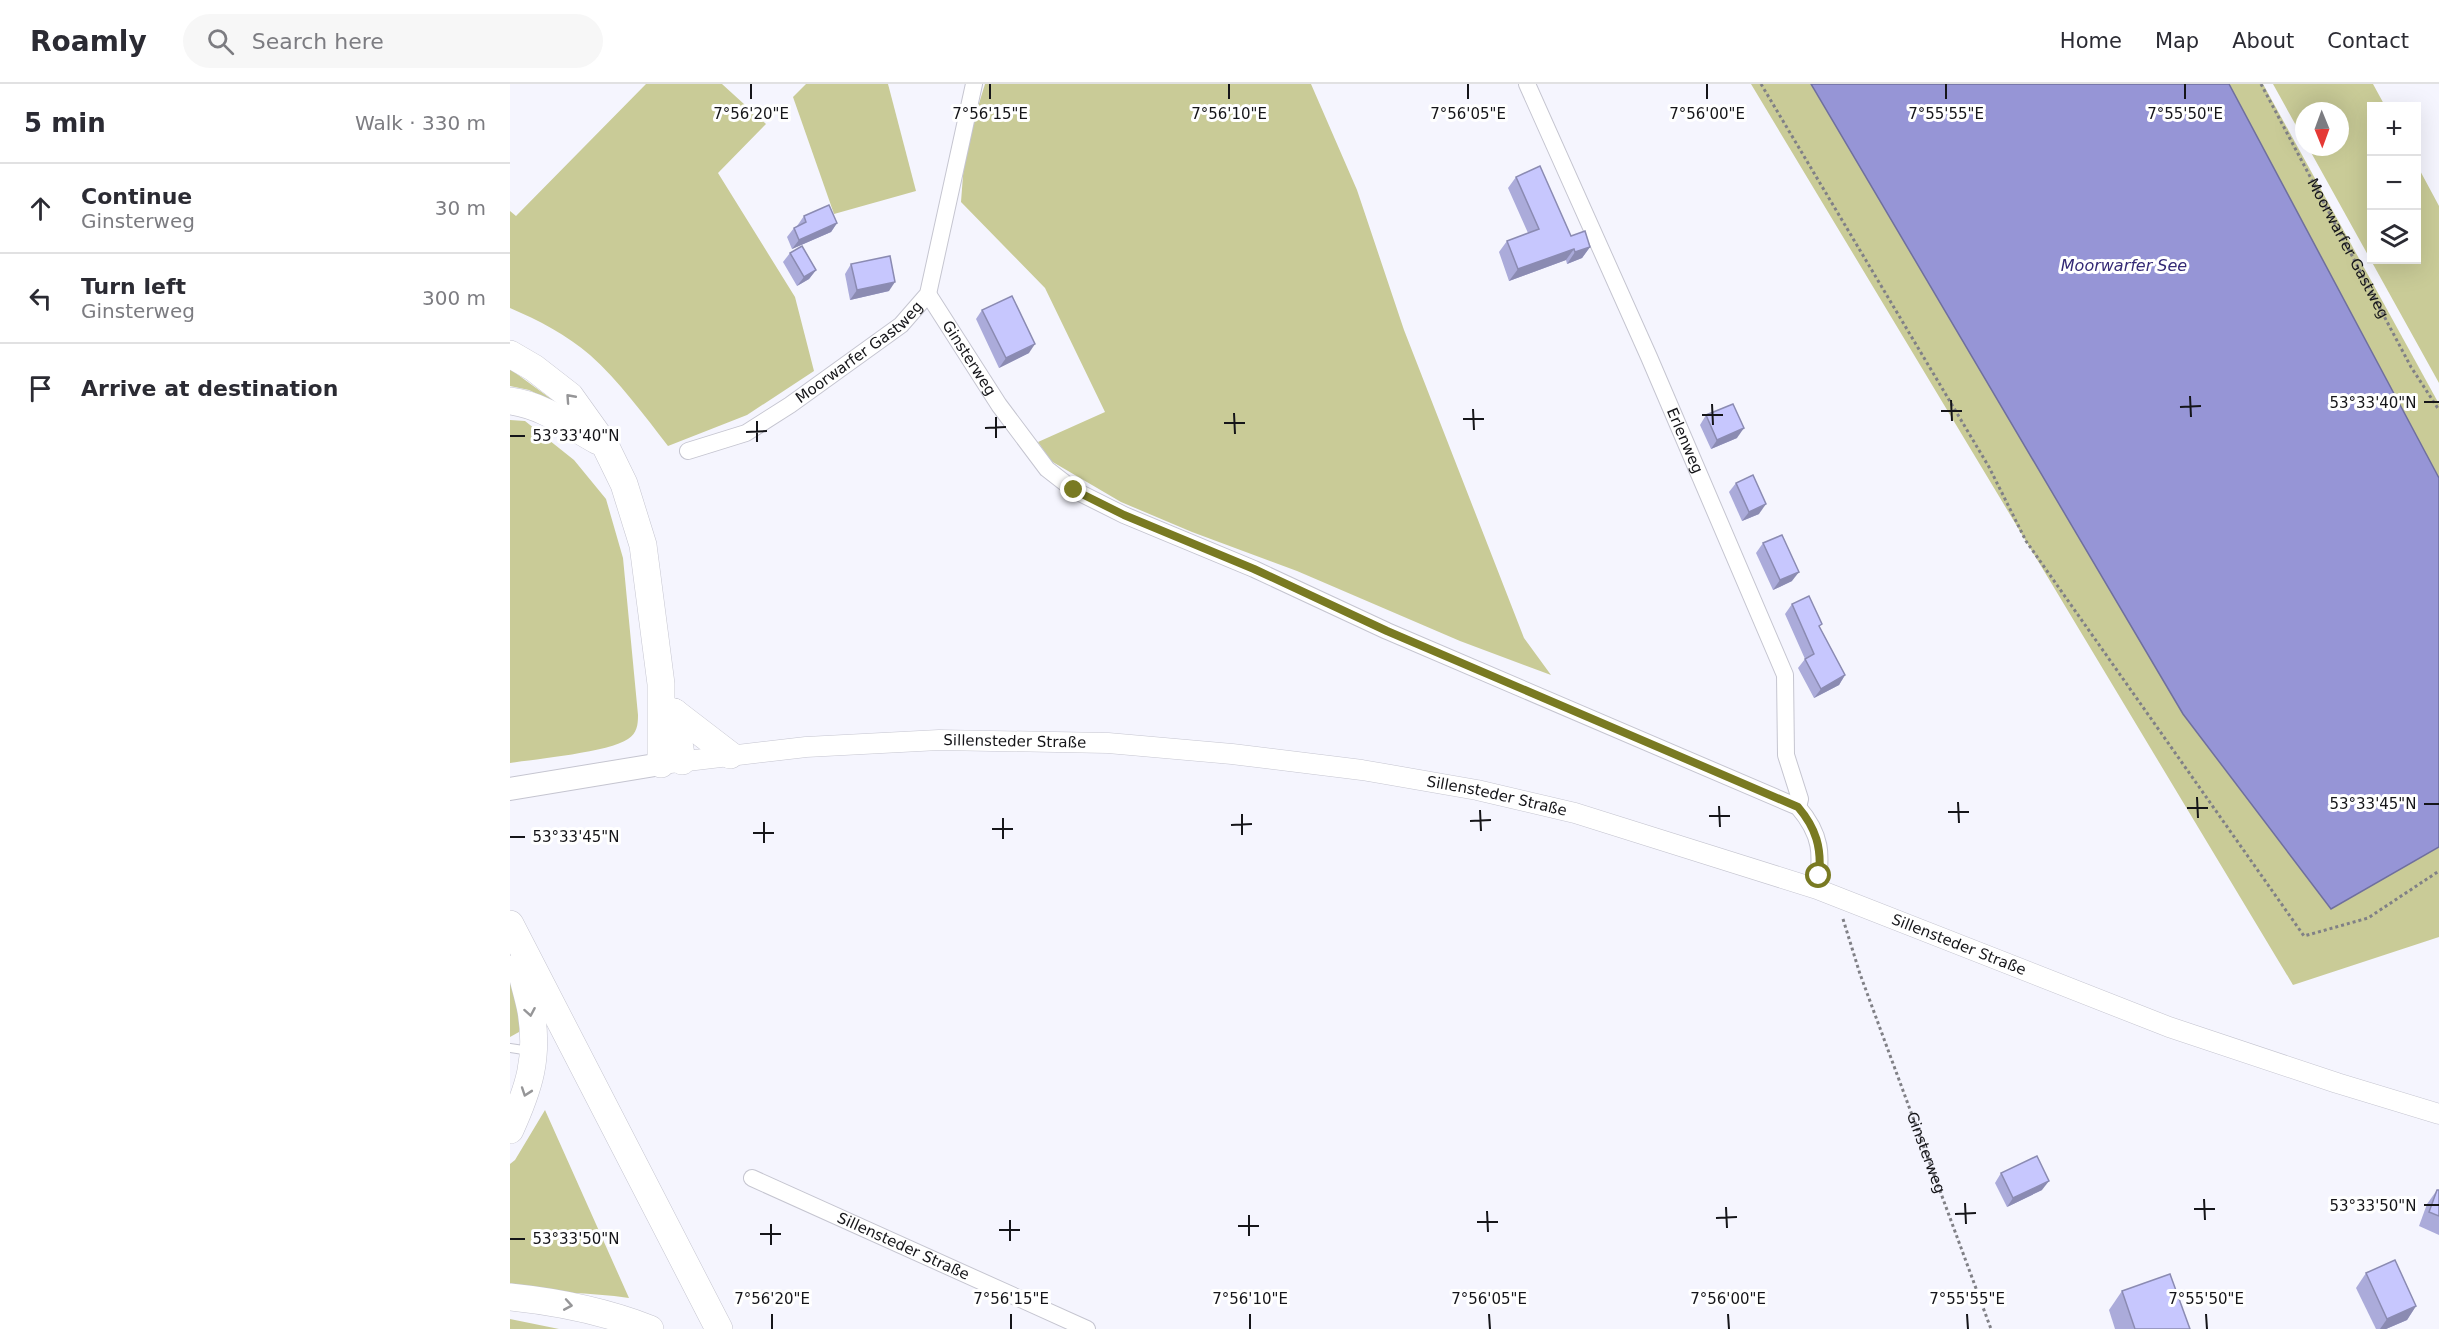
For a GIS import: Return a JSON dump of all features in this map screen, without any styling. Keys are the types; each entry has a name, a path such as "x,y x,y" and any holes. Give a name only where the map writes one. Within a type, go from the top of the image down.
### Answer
{"highway":[{"path":"510,354 534,368 570,396 605,445 624,484 643,545 672,763"},
{"path":"510,401 520,402 547,413 605,445"},
{"path":"660,684 674,712 730,755"},
{"path":"672,763 674,712"},
{"path":"510,1130 526,1093 533,1066 522,1050 531,1009 523,984 513,929"},
{"path":"513,929 719,1329"},
{"path":"510,1297 587,1308 617,1316 650,1329"}],"main road":[{"name":"Sillensteder Straße","path":"514,789 672,763"}],"street":[{"name":"Moorwarfer Gastweg","path":"688,451 746,433 790,405 901,325 928,294 974,84"},
{"name":"Erlenweg","path":"1527,84 1649,357 1785,675 1786,755 1800,799 1798,807"},
{"name":"Ginsterweg","path":"928,294 999,405 1047,469 1074,490 1124,515 1254,569 1387,631 1798,807"},
{"name":"Sillensteder Straße","path":"672,763 806,747 939,740 1108,743 1232,754 1362,770 1477,790 1575,813 1817,889 2169,1028 2439,1114"},
{"path":"1798,807 1818,838 1821,860 1817,889"},
{"name":"Sillensteder Straße","path":"752,1178 1087,1329"}],"path":[{"path":"1761,84 1989,467 2026,541 2304,936 2368,918 2439,871"},
{"name":"Moorwarfer Gastweg","path":"2261,84 2411,367 2439,410"},
{"name":"Ginsterweg","path":"1842,914 1860,974 1991,1329"}],"green space":[{"path":"646,84 722,84 766,124 718,173 795,297 814,371 747,415 668,446 621,387 590,355 552,328 510,308 510,211 516,216"},
{"path":"806,84 888,84 916,191 834,214 793,97"},
{"path":"985,84 1311,84 1357,190 1404,330 1524,638 1551,675 1460,641 1297,571 1192,532 1121,502 1051,461 1038,442 1105,412 1045,288 961,202 965,149"},
{"path":"1751,84 1811,84 2183,714 2331,908 2439,847 2439,937 2293,985"},
{"path":"2229,84 2263,84 2295,142 2295,156 2303,156 2439,404 2439,478"},
{"path":"2273,84 2373,84 2383,102 2367,102 2367,253 2313,156 2349,156 2349,102 2295,102 2295,124"},
{"path":"2421,172 2439,206 2439,383 2373,264 2421,264"},
{"path":"510,369 558,404 529,390 510,386"},
{"path":"510,420 525,421 574,460 606,499 623,558 638,715 635,731 619,744 590,751 510,763"},
{"path":"510,977 522,1020 519,1032 510,1037"},
{"path":"545,1110 629,1298 510,1285 510,1164 515,1160"},
{"path":"510,1319 559,1329 510,1329"}],"water":[{"name":"Moorwarfer See","path":"1811,84 2229,84 2439,478 2439,847 2331,909 2183,714"}],"building":[{"path":"1540,166 1571,236 1585,231 1590,247 1575,252 1574,249 1518,269 1507,241 1539,229 1516,177"},
{"path":"829,205 837,223 799,240 794,228 806,222 804,216"},
{"path":"802,246 816,270 804,277 790,253"},
{"path":"890,256 895,282 857,290 851,264"},
{"path":"1012,296 1035,344 1006,358 982,310"},
{"path":"1733,404 1744,428 1717,440 1706,415"},
{"path":"1753,475 1766,504 1749,512 1736,483"},
{"path":"1782,535 1799,572 1780,580 1763,543"},
{"path":"1809,596 1822,624 1819,626 1845,675 1821,689 1805,659 1814,654 1792,604"},
{"path":"2037,1156 2049,1181 2013,1198 2001,1173"},
{"path":"2437,1190 2439,1190 2439,1216 2429,1212"},
{"path":"2395,1260 2416,1306 2387,1319 2366,1273"},
{"path":"2170,1274 2190,1329 2135,1329 2122,1291"}],"route":[{"path":"1074,490 1124,515 1254,569 1387,631 1798,807 1818,838 1821,860 1819,876"}]}
